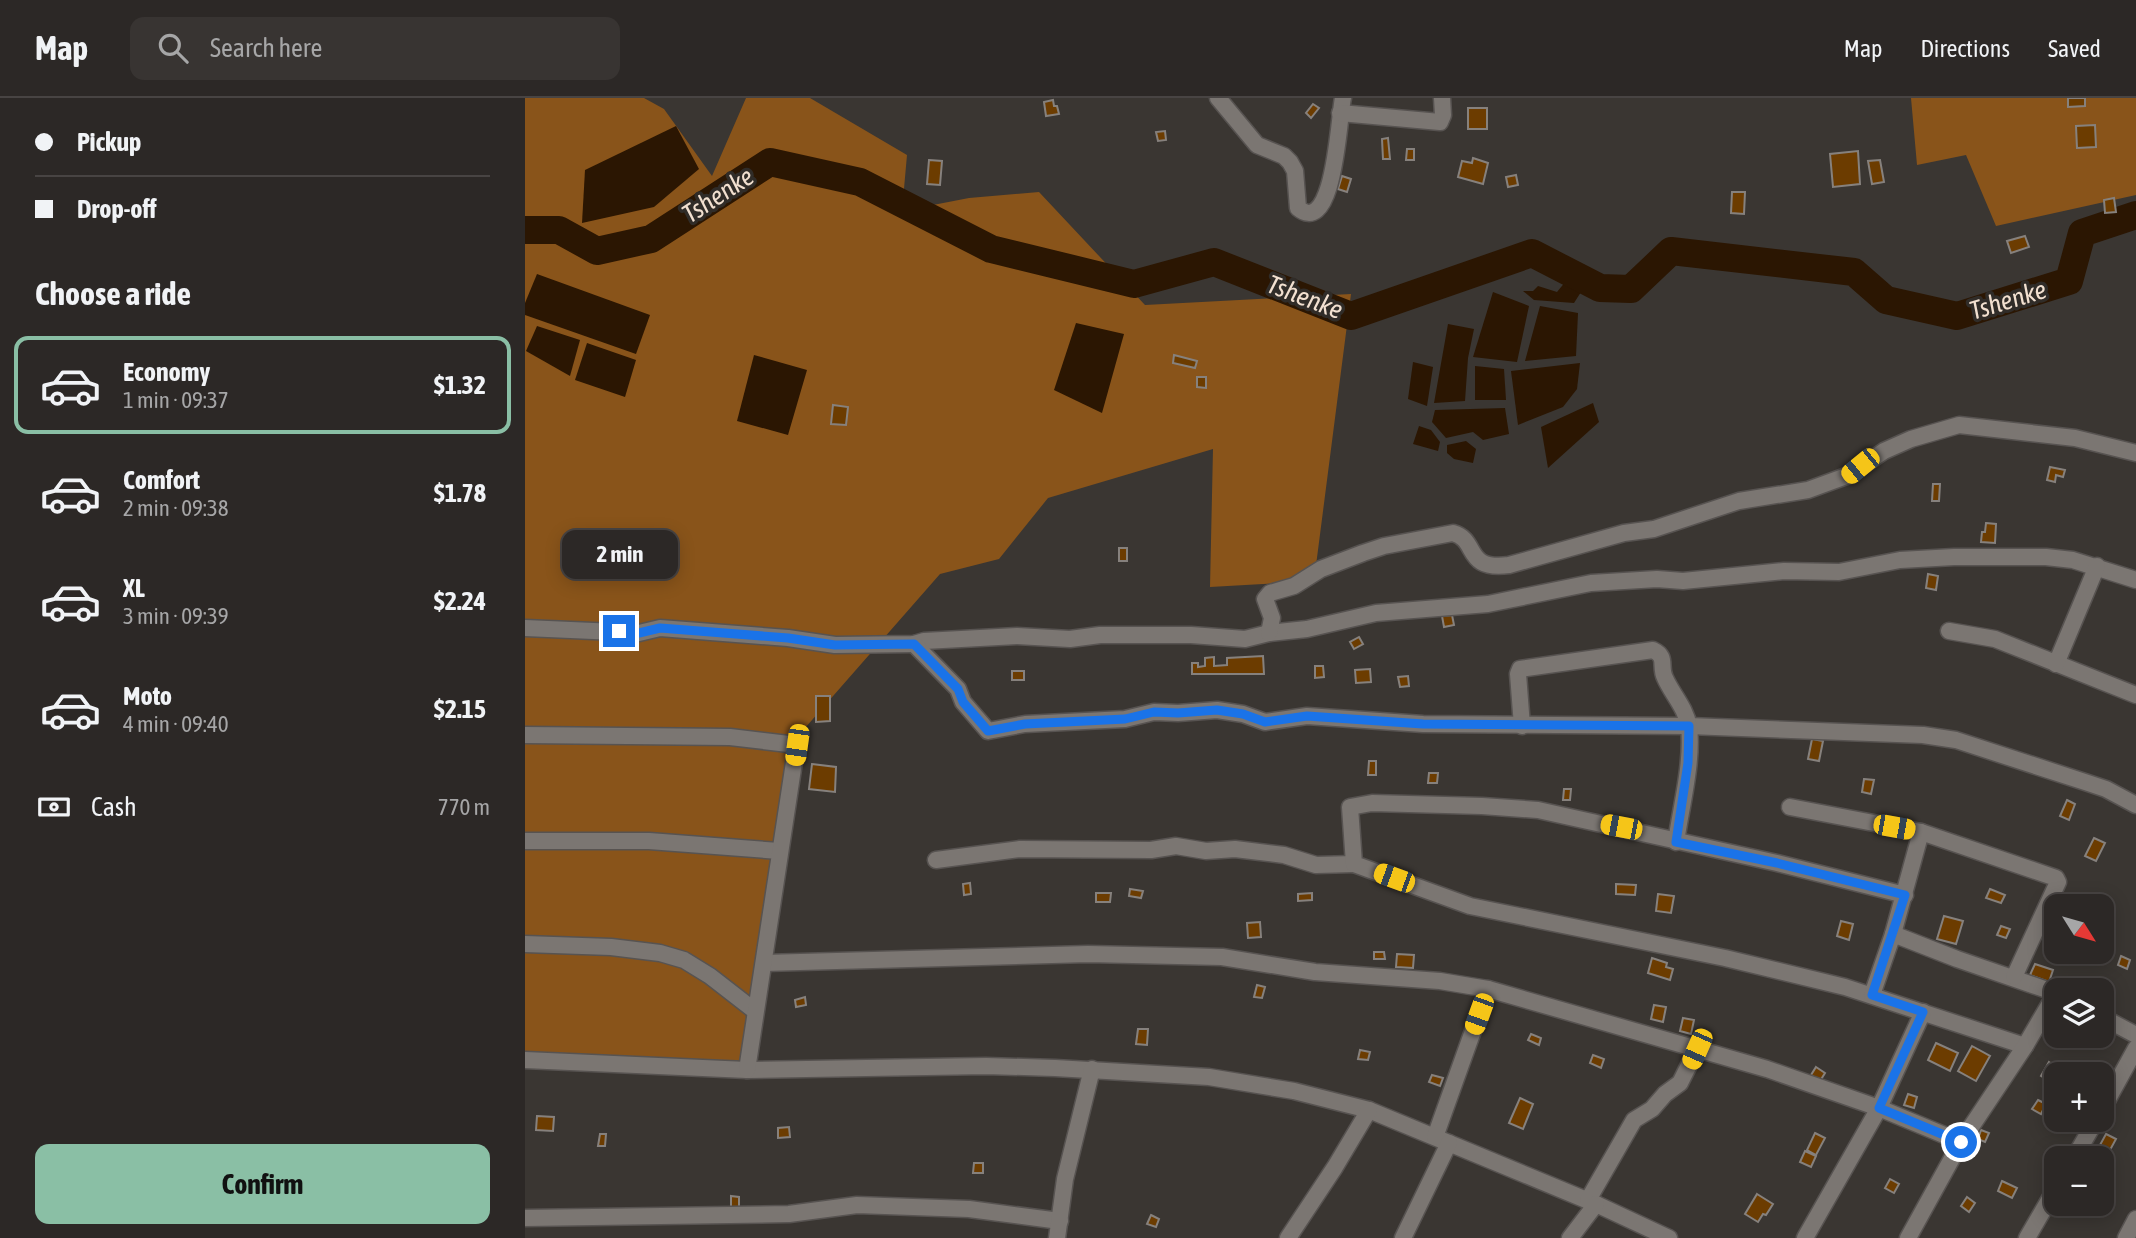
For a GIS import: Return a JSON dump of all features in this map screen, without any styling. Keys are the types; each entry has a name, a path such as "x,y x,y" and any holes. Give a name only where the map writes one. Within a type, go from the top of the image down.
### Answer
{"street":[{"path":"1218,98 1257,145 1284,156 1290,162 1295,171 1298,208 1306,212 1316,210 1322,205 1335,163 1342,105 1440,122 1443,115 1442,98"},
{"path":"1269,633 1272,618 1265,599 1270,593 1294,586 1333,564 1384,546 1453,533 1460,535 1480,563 1493,567 1509,565 1624,533 1654,529 1739,501 1808,490 1849,475 1884,451 1911,439 1959,425 2075,438 2136,453"},
{"path":"525,628 639,633 660,628 788,638 835,645 914,644 924,641 1017,636 1070,639 1100,635 1191,635 1245,639 1269,633 1307,629 1376,612 1499,603 1570,585 1657,579 1683,581 1775,572 1839,572 1901,560 1954,556 2046,556 2097,565 2136,580"},
{"path":"2056,664 2097,565"},
{"path":"1949,631 1995,639 2136,695"},
{"path":"914,644 958,689 963,702 988,731 1025,724 1125,719 1154,712 1178,713 1197,710 1230,712 1265,722 1307,716 1423,724 1689,726 1923,735 1956,740 2106,789 2136,805"},
{"path":"1522,726 1518,674 1520,669 1653,650 1663,657 1665,678 1677,697 1689,726 1688,763 1676,842"},
{"path":"525,735 798,740 747,1070"},
{"path":"1354,864 1350,807 1372,803 1538,810 1777,863 1905,895"},
{"path":"1790,807 1921,832 2056,877 2058,882 2014,977"},
{"path":"1872,995 1905,895 1921,832"},
{"path":"525,841 649,841 779,851"},
{"path":"936,860 1020,849 1151,850 1176,846 1206,851 1235,849 1284,855 1316,865 1354,864 1470,906 1725,958 1872,995 2025,1046"},
{"path":"1893,934 2044,988"},
{"path":"525,944 611,947 660,953 684,960 755,1011"},
{"path":"764,963 1088,954 1222,957 1315,972 1440,981 1488,989 1767,1069 1879,1108 1961,1142"},
{"path":"1403,1238 1442,1140 1488,989"},
{"path":"1805,1238 1879,1108 1923,1012"},
{"path":"1908,1238 1961,1142 2044,1014"},
{"path":"2114,1023 2136,1035"},
{"path":"2114,1088 2136,1048"},
{"path":"1570,1238 1592,1202 1634,1120 1652,1109 1665,1094 1680,1083 1697,1049"},
{"path":"525,1060 747,1070 985,1066 1092,1069 1209,1077 1294,1091 1369,1110 1592,1202 1669,1238"},
{"path":"1058,1238 1065,1179 1092,1069"},
{"path":"1288,1238 1369,1110"},
{"path":"525,1218 789,1214 856,1205 969,1209 1059,1221"},
{"path":"2027,1238 2044,1209"},
{"path":"2127,1238 2136,1219"}],"shaded area":[{"path":"525,98 644,98 664,109 712,176 746,98 810,98 907,155 902,211 969,198 1039,192 1145,305 1351,294 1314,581 1210,587 1213,449 1048,498 999,559 940,574 798,736 747,1070 525,1060"},
{"path":"1911,98 2136,98 2136,195 1996,226 1966,155 1917,165"},
{"path":"676,126 699,169 654,207 582,223 585,170"},
{"path":"537,274 650,315 636,354 525,315 525,303"},
{"path":"1566,281 1581,292 1574,303 1534,300 1523,291 1533,291 1538,286 1557,292"},
{"path":"1493,292 1529,306 1517,362 1473,357"},
{"path":"1540,306 1578,313 1576,356 1525,361"},
{"path":"1076,323 1124,334 1102,413 1054,390"},
{"path":"1448,324 1474,329 1468,358 1465,401 1434,403"},
{"path":"537,326 580,340 570,376 526,351"},
{"path":"587,343 636,360 625,397 575,380"},
{"path":"754,355 807,370 788,435 737,421"},
{"path":"1413,362 1433,367 1427,406 1408,399"},
{"path":"1580,363 1577,389 1563,407 1518,425 1511,371"},
{"path":"1475,366 1504,369 1506,400 1475,400"},
{"path":"1593,403 1599,422 1548,468 1541,427"},
{"path":"1505,408 1509,434 1483,440 1473,432 1446,438 1432,422 1435,410"},
{"path":"1419,426 1431,430 1440,442 1438,451 1413,444"},
{"path":"1466,441 1476,449 1473,463 1454,459 1447,453 1447,445"}],"building":[{"path":"2068,98 2085,98 2085,106 2068,107"},
{"path":"1053,100 1059,114 1046,116 1044,102"},
{"path":"1313,104 1319,108 1311,118 1306,113"},
{"path":"1468,108 1487,108 1487,129 1468,129"},
{"path":"2095,125 2096,147 2077,148 2076,126"},
{"path":"1165,131 1166,140 1158,141 1156,132"},
{"path":"1388,138 1390,159 1383,159 1382,139"},
{"path":"1407,149 1414,149 1414,160 1406,160"},
{"path":"1858,151 1860,184 1833,187 1830,154"},
{"path":"1473,158 1488,163 1483,184 1458,177 1462,161 1472,163"},
{"path":"929,160 942,161 940,185 927,184"},
{"path":"1880,160 1884,182 1872,184 1868,161"},
{"path":"1516,175 1518,185 1508,187 1506,177"},
{"path":"1342,176 1351,179 1347,192 1338,189"},
{"path":"1732,192 1745,192 1744,214 1731,213"},
{"path":"2114,198 2116,212 2105,213 2104,200"},
{"path":"2025,236 2029,247 2011,253 2007,241"},
{"path":"1174,355 1197,361 1195,368 1173,363"},
{"path":"1197,377 1206,377 1206,388 1197,387"},
{"path":"833,405 848,407 846,425 831,424"},
{"path":"2050,467 2065,470 2063,477 2056,475 2055,482 2047,480"},
{"path":"1933,484 1940,484 1939,501 1932,501"},
{"path":"1986,523 1996,524 1995,543 1981,542"},
{"path":"1119,548 1127,548 1127,561 1119,561"},
{"path":"1928,574 1938,576 1936,590 1926,588"},
{"path":"1452,615 1454,625 1444,627 1442,616"},
{"path":"1359,637 1363,644 1354,649 1350,642"},
{"path":"1263,656 1264,674 1192,674 1192,663 1198,663 1198,667 1205,666 1205,658 1214,657 1214,666 1227,665 1227,658"},
{"path":"1315,666 1323,666 1324,677 1315,678"},
{"path":"1370,669 1371,682 1356,683 1355,670"},
{"path":"1012,671 1024,671 1024,680 1012,680"},
{"path":"1408,676 1409,686 1400,687 1398,677"},
{"path":"816,696 830,696 830,721 816,722"},
{"path":"1812,739 1823,741 1819,761 1808,759"},
{"path":"1369,761 1376,761 1376,775 1368,775"},
{"path":"812,764 836,767 835,792 809,789"},
{"path":"1429,773 1438,773 1437,783 1428,783"},
{"path":"1864,779 1874,780 1871,794 1862,792"},
{"path":"1564,789 1571,789 1570,800 1563,800"},
{"path":"2067,800 2075,804 2069,820 2060,816"},
{"path":"2094,838 2105,843 2096,861 2085,856"},
{"path":"970,883 971,894 964,895 963,884"},
{"path":"1616,884 1636,885 1635,895 1616,894"},
{"path":"1130,889 1143,891 1141,898 1129,896"},
{"path":"1990,889 2005,895 2001,903 1986,898"},
{"path":"1096,893 1111,893 1110,902 1096,902"},
{"path":"1312,893 1312,900 1298,901 1298,894"},
{"path":"1658,894 1674,896 1671,913 1656,911"},
{"path":"1944,916 1963,921 1956,944 1937,939"},
{"path":"1841,921 1853,924 1849,940 1837,936"},
{"path":"1260,922 1261,937 1248,938 1247,923"},
{"path":"2001,926 2010,929 2006,938 1997,935"},
{"path":"1374,952 1384,952 1385,959 1374,959"},
{"path":"1397,954 1414,955 1413,968 1396,967"},
{"path":"2121,956 2130,960 2127,969 2118,965"},
{"path":"1652,958 1667,963 1666,967 1673,969 1670,980 1648,973"},
{"path":"2035,964 2053,970 2050,978 2044,980 2030,975"},
{"path":"1257,985 1265,987 1262,998 1254,997"},
{"path":"805,997 806,1005 796,1007 795,1000"},
{"path":"1654,1005 1666,1007 1663,1022 1651,1019"},
{"path":"1683,1018 1694,1020 1691,1034 1680,1031"},
{"path":"1138,1029 1148,1029 1147,1045 1136,1044"},
{"path":"1531,1034 1541,1038 1539,1045 1528,1040"},
{"path":"1936,1043 1958,1053 1950,1071 1928,1060"},
{"path":"1972,1046 1990,1056 1976,1081 1958,1071"},
{"path":"1360,1050 1370,1052 1368,1060 1358,1059"},
{"path":"1593,1055 1604,1059 1601,1068 1590,1063"},
{"path":"1816,1067 1825,1073 1820,1081 1811,1075"},
{"path":"1432,1075 1443,1078 1440,1086 1429,1082"},
{"path":"1908,1094 1917,1097 1914,1108 1904,1105"},
{"path":"1520,1098 1533,1104 1523,1129 1509,1123"},
{"path":"2038,1100 2044,1103 2041,1114 2032,1109"},
{"path":"537,1116 554,1117 553,1131 536,1130"},
{"path":"789,1127 790,1137 778,1138 778,1128"},
{"path":"1981,1130 1989,1133 1985,1142 1978,1139"},
{"path":"1815,1133 1825,1138 1816,1155 1807,1150"},
{"path":"600,1134 606,1134 605,1146 598,1146"},
{"path":"2106,1134 2116,1139 2112,1146 2100,1145"},
{"path":"1805,1151 1816,1156 1811,1167 1800,1162"},
{"path":"974,1163 983,1163 983,1173 973,1173"},
{"path":"1890,1179 1899,1184 1894,1193 1885,1188"},
{"path":"2002,1181 2017,1188 2012,1198 1998,1191"},
{"path":"1757,1194 1773,1204 1758,1222 1745,1214"},
{"path":"731,1196 739,1197 739,1207 731,1207"},
{"path":"1967,1197 1975,1203 1969,1212 1961,1206"},
{"path":"1151,1215 1159,1219 1156,1227 1147,1224"}],"waterway":[{"name":"Tshenke","path":"525,230 559,230 597,251 651,239 770,162 860,182 991,249 1134,284 1214,262 1351,316 1532,253 1600,288 1631,289 1671,251 1854,272 1886,300 1957,316 2069,281 2082,233 2136,215"}],"route":[{"path":"619,631 639,633 660,628 788,638 835,645 914,644 958,689 963,702 988,731 1025,724 1125,719 1154,712 1178,713 1197,710 1243,714 1265,722 1307,716 1423,724 1689,726 1688,763 1676,842 1777,863 1905,895 1872,995 1923,1012 1879,1108 1961,1142"}]}
